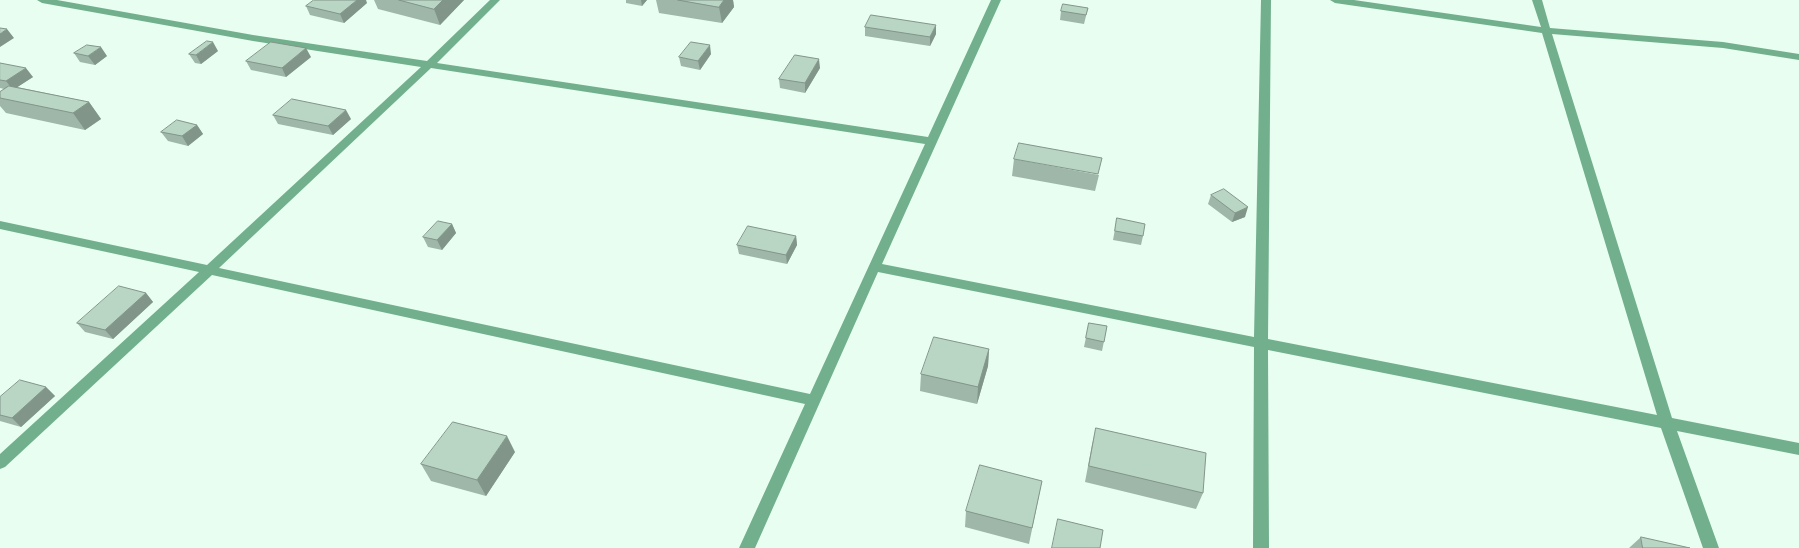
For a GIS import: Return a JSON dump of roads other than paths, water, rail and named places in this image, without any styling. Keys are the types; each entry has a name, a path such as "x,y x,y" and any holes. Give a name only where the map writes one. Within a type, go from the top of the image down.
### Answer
{"street":[{"path":"42,0 253,38 931,141"},
{"path":"0,464 429,65 495,0"},
{"path":"747,548 996,0"},
{"path":"1261,548 1261,344 1266,0"},
{"path":"1335,0 1548,31 1723,45 1799,57"},
{"path":"1537,0 1548,31 1666,424 1711,548"},
{"path":"0,225 814,400"},
{"path":"874,267 1799,449"}]}
